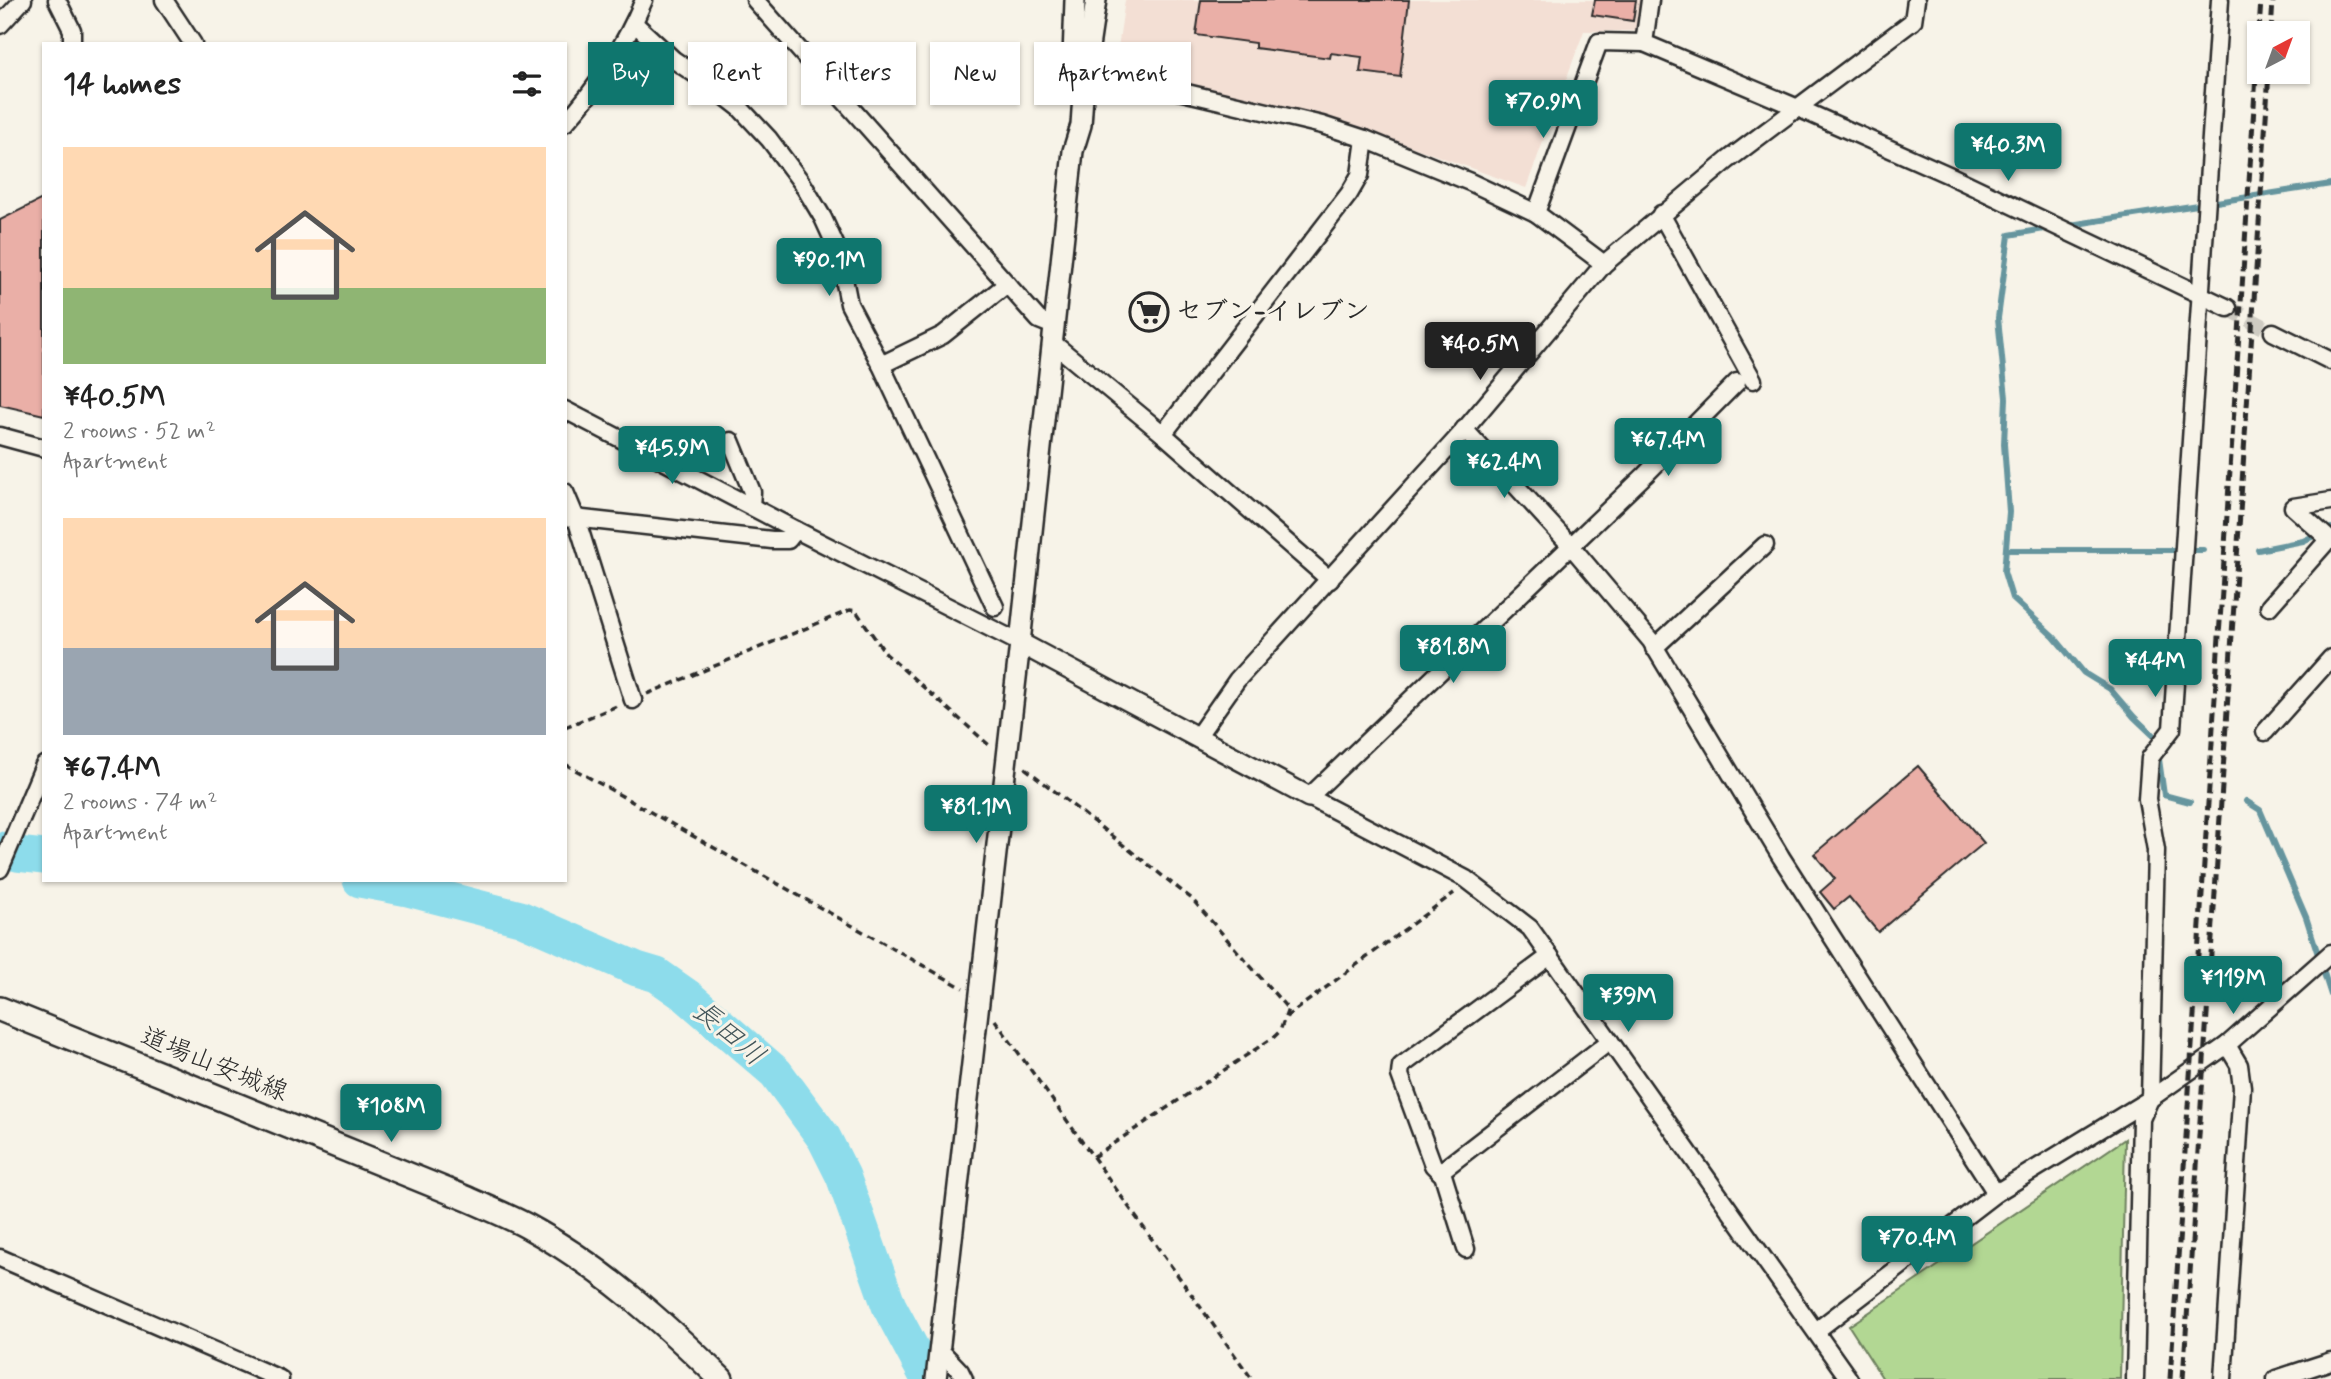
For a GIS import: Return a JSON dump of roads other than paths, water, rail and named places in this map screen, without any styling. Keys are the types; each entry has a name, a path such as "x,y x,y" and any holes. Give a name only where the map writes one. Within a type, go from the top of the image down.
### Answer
{"main road":[{"name":"道場山安城線","path":"0,1009 468,1199 527,1226 594,1270 647,1311 721,1379"}],"street":[{"path":"0,25 23,0"},
{"path":"57,0 72,30 72,42"},
{"path":"164,0 192,42"},
{"path":"567,121 590,96 634,23 644,0"},
{"path":"755,0 1053,335 1330,580"},
{"path":"1073,150 1069,127 1075,0"},
{"path":"1090,42 1096,0"},
{"path":"1644,43 1650,0"},
{"path":"1198,737 1237,680 1464,429 1604,264 1728,160 1913,21 1916,0"},
{"path":"2135,1379 2141,1119 2150,1099 2157,850 2147,799 2150,758 2172,729 2220,0"},
{"path":"634,23 674,60 740,108 769,139 802,183 839,253 849,304 881,365 995,607"},
{"path":"1536,214 1599,42 1644,43 1951,176 2228,308"},
{"path":"1191,94 1322,125 1365,139 1471,182 1536,214 1604,264"},
{"path":"936,1379 1073,150 1081,125 1082,105"},
{"path":"1163,434 1349,194 1360,175 1365,139"},
{"path":"1309,797 1745,381 1661,214"},
{"path":"881,365 943,335 1007,285"},
{"path":"2273,332 2331,360"},
{"path":"567,411 1020,643 1470,881 1530,928 1849,1379"},
{"path":"1464,429 1571,546 1654,648 1781,858 1996,1193"},
{"path":"0,436 42,447"},
{"path":"731,441 752,492 751,506"},
{"path":"2269,607 2330,540 2293,507 2331,501"},
{"path":"633,699 570,517 772,540 788,540 796,530"},
{"path":"1654,648 1765,545"},
{"path":"2265,732 2331,658"},
{"path":"0,869 42,770"},
{"path":"1466,1249 1443,1175 1433,1165 1400,1075 1401,1066 1550,956"},
{"path":"1816,1331 1996,1193 2150,1099 2227,1045 2330,958"},
{"path":"1440,1172 1610,1041"},
{"path":"2223,1379 2242,1087 2239,1065 2227,1045"},
{"path":"0,1258 280,1379"},
{"path":"940,1350 964,1379"},
{"path":"2276,1379 2331,1361"}],"waterway":[{"path":"2064,226 2331,184"},
{"path":"2050,228 2009,235 1998,318 2006,398 2004,444 2009,512 2004,572 2012,598 2054,637 2084,673 2110,689 2156,738 2164,795 2190,802"},
{"path":"2258,550 2303,541 2331,528"},
{"path":"2006,550 2203,550"},
{"path":"2246,801 2260,810 2306,917 2331,995"},
{"name":"長田川","path":"0,849 42,857"},
{"name":"長田川","path":"371,882 520,918 637,969 657,975 687,996 776,1073 824,1138 843,1176 889,1306 928,1379"}],"tunnel":[{"path":"2228,308 2273,332"}],"railway":[{"path":"2170,1379 2261,0"},
{"path":"2272,21 2273,0"},
{"path":"2183,1379 2268,84"}],"place":[{"name":"セブン-イレブン","path":"1149,312"}]}
